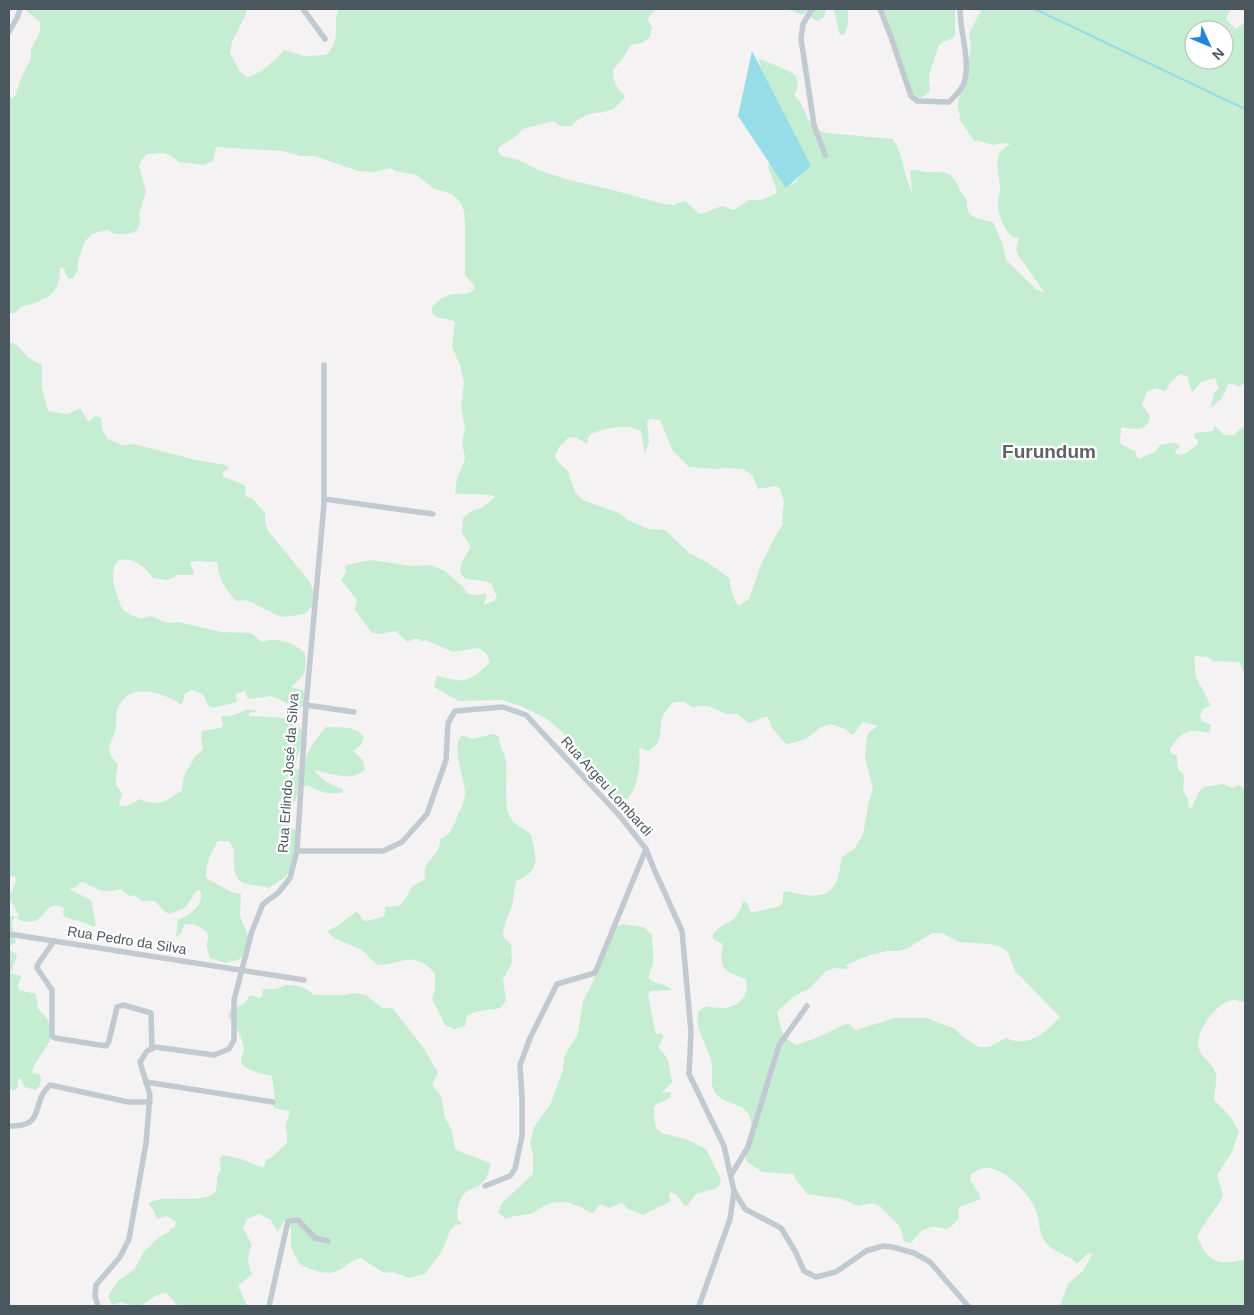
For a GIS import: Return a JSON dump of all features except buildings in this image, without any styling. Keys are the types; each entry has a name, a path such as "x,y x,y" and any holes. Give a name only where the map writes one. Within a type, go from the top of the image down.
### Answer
{"street":[{"path":"9,32 20,9"},
{"path":"304,9 325,39"},
{"path":"812,9 803,24 801,39 814,126 825,155"},
{"path":"880,9 892,36 911,96 917,101 950,102 964,84 966,60 960,23 960,9"},
{"name":"Rua Erlindo José da Silva","path":"152,1049 155,1047 214,1055 228,1049 234,1040 234,1000 252,931 263,904 278,893 290,878 297,851 306,705 324,499 324,365"},
{"path":"324,499 433,514"},
{"path":"306,705 354,712"},
{"name":"Rua Argeu Lombardi","path":"297,851 383,850 402,842 427,814 446,760 448,723 455,711 503,707 526,715 618,814 646,849 682,931 691,1032 689,1074 724,1146 734,1192 730,1219 699,1306"},
{"path":"485,1186 510,1176 515,1169 522,1136 520,1065 530,1038 557,984 595,973 646,849"},
{"name":"Rua Pedro da Silva","path":"9,934 304,980"},
{"path":"54,941 37,968 52,990 52,1036 106,1046 117,1007 123,1005 150,1013 152,1049 148,1051 140,1062 150,1095 150,1102 146,1143 129,1239 120,1257 96,1286 94,1296 98,1306"},
{"path":"731,1175 748,1147 779,1045 807,1006"},
{"path":"146,1082 273,1102"},
{"path":"9,1126 24,1126 31,1121 44,1091 50,1085 128,1102 150,1102"},
{"path":"734,1192 745,1209 781,1228 795,1250 804,1271 816,1277 836,1272 866,1251 883,1246 892,1247 914,1253 930,1262 968,1306"},
{"path":"269,1306 288,1221 298,1220 315,1238 328,1241"}],"green space":[{"path":"24,9 247,9 232,42 230,53 239,70 247,77 263,70 284,50 304,56 326,55 334,43 339,9 656,9 647,19 652,27 650,37 642,43 631,45 621,61 613,69 616,84 625,96 620,103 609,111 587,115 572,126 561,126 553,121 523,129 514,138 499,147 498,151 501,156 516,159 541,171 569,180 663,204 672,205 685,201 701,214 722,206 734,210 749,200 762,200 775,194 777,191 768,167 773,161 788,183 792,185 802,173 761,69 759,59 796,76 798,86 794,95 803,107 810,123 819,130 827,133 893,139 897,145 912,192 910,170 943,172 952,177 967,200 970,214 974,217 993,222 1003,245 1006,260 1036,289 1044,293 1018,255 1016,249 1019,238 1012,237 1009,233 999,211 998,158 999,154 1010,144 993,145 977,140 975,142 959,119 961,118 958,102 970,55 969,33 982,9 1232,9 1227,20 1184,20 1184,70 1234,70 1234,27 1236,29 1245,22 1245,383 1239,387 1234,384 1228,384 1222,398 1211,407 1214,392 1219,389 1215,378 1201,382 1193,392 1190,388 1188,377 1180,374 1165,391 1155,388 1147,392 1142,404 1150,417 1146,426 1139,429 1121,427 1120,442 1122,445 1135,451 1138,459 1155,452 1160,445 1173,443 1178,444 1180,447 1175,451 1179,455 1198,444 1194,437 1195,433 1213,431 1215,426 1224,435 1234,435 1242,427 1245,427 1245,675 1239,662 1213,661 1208,657 1194,657 1196,677 1210,704 1210,706 1203,709 1200,717 1202,721 1211,725 1210,731 1208,733 1190,731 1181,735 1170,749 1171,753 1177,756 1178,769 1184,775 1183,791 1188,799 1189,808 1192,807 1200,790 1204,787 1224,784 1232,788 1240,785 1245,790 1245,1003 1234,1000 1216,1010 1201,1030 1198,1043 1200,1051 1215,1073 1214,1100 1230,1116 1239,1132 1232,1152 1217,1175 1223,1195 1197,1237 1201,1246 1216,1260 1228,1262 1245,1259 1245,1306 1060,1306 1068,1284 1083,1271 1093,1253 1086,1255 1077,1264 1071,1258 1057,1252 1048,1245 1041,1233 1036,1210 1028,1196 1015,1182 1000,1171 983,1168 971,1174 970,1180 981,1199 959,1207 959,1218 947,1229 934,1227 925,1229 910,1243 904,1241 900,1227 880,1206 871,1203 858,1206 842,1199 807,1194 796,1180 794,1174 763,1172 747,1162 745,1148 751,1127 750,1117 744,1109 722,1099 713,1090 711,1060 699,1028 698,1012 701,1009 704,1007 721,1008 733,1006 744,996 747,985 746,979 732,974 724,968 722,964 723,944 713,939 713,934 737,915 743,901 747,903 750,911 754,912 780,906 783,901 783,893 786,891 814,896 828,892 833,887 838,877 842,857 854,849 863,835 873,789 865,758 867,736 869,732 878,726 863,722 853,735 845,729 831,724 821,727 806,739 788,744 772,728 768,717 763,717 749,723 737,714 727,714 708,706 694,708 684,702 674,702 663,717 658,743 648,751 639,747 639,770 635,786 632,793 622,803 613,799 594,770 572,747 562,732 547,719 521,706 502,700 459,701 434,687 437,676 453,680 466,680 474,676 490,662 486,653 478,648 453,652 426,640 420,642 420,639 407,642 396,631 380,634 372,633 355,610 357,600 341,580 346,572 345,567 347,565 370,560 413,566 430,565 445,571 468,594 487,593 484,605 494,601 497,597 491,583 466,579 460,573 461,563 471,547 462,533 463,518 470,512 483,507 495,497 455,493 457,479 465,459 462,442 465,428 461,407 464,383 460,365 452,347 455,322 436,317 432,313 432,307 442,298 453,294 471,292 475,287 465,275 465,223 464,211 460,202 452,194 433,188 417,175 395,171 390,168 374,172 358,171 315,156 301,156 283,151 216,147 213,161 204,165 179,162 163,153 147,154 139,166 146,192 139,214 140,224 137,230 132,233 123,234 115,234 107,230 92,234 85,241 78,261 78,270 73,278 68,278 64,269 60,267 59,280 52,294 42,300 22,307 15,313 9,313 9,99 15,96 22,76 31,59 31,49 40,32 40,22","holes":["650,419 660,420 673,451 689,467 743,469 752,475 758,489 776,486 780,489 784,502 783,524 760,567 749,599 738,606 733,596 730,579 710,564 689,553 665,530 648,529 628,520 619,513 583,500 575,492 568,471 558,462 555,456 559,447 568,438 575,437 587,444 588,437 591,434 609,428 623,427 641,431 645,454 649,442 647,422","932,933 942,933 959,942 990,944 1001,947 1008,952 1015,971 1060,1017 1042,1033 1029,1040 1014,1041 1006,1038 989,1047 979,1047 963,1037 955,1029 927,1018 895,1018 856,1030 848,1023 797,1045 785,1036 777,1012 793,997 810,988 825,972 834,968 849,969 846,965 867,956 908,948"]},
{"path":"787,9 826,9 824,17 818,21 812,19 807,11 803,15"},
{"path":"834,9 848,9 848,24 844,35 841,35 839,32"},
{"path":"883,9 955,9 955,36 939,45 929,75 930,91 918,100 911,100 908,96 905,74"},
{"path":"11,342 19,347 27,357 42,365 42,389 48,411 68,414 80,408 88,421 95,416 101,418 102,430 108,439 122,445 134,444 196,460 226,465 229,468 223,472 222,476 244,485 246,488 245,496 253,499 265,513 265,523 269,532 310,582 316,599 315,603 306,613 280,617 247,600 236,601 223,584 216,562 194,561 190,564 194,571 193,575 177,575 168,580 153,578 142,566 133,561 117,561 114,567 113,582 120,604 123,610 131,615 141,619 151,616 167,623 179,622 221,632 251,633 262,642 267,640 285,641 301,649 305,653 306,665 304,673 291,687 303,690 308,704 295,711 293,707 272,696 248,699 245,691 236,694 237,702 212,708 208,705 203,694 192,690 185,693 182,705 157,693 147,691 130,694 123,699 117,710 115,733 109,750 118,764 116,785 123,794 119,802 120,806 128,805 140,799 155,803 162,802 182,791 184,776 195,756 203,750 202,731 221,728 223,724 222,716 251,710 258,711 249,713 249,716 278,717 296,723 302,737 294,767 297,770 300,769 313,743 326,727 352,729 361,733 364,737 361,745 353,751 362,759 365,769 360,773 341,776 314,770 327,782 343,789 343,792 328,793 307,785 300,789 286,822 298,833 291,869 285,877 269,888 243,883 238,879 234,870 234,849 229,841 218,841 209,858 206,878 231,892 241,894 240,916 248,936 245,952 240,959 225,963 210,958 207,946 208,935 198,926 184,925 181,934 176,937 178,920 192,912 198,905 201,895 200,890 196,891 186,907 170,914 165,912 155,901 142,901 134,895 131,897 121,889 102,890 83,882 77,887 69,889 91,900 96,925 94,927 65,917 63,914 64,908 55,906 48,909 36,921 24,922 14,917 12,924 16,942 9,947 9,917 12,916 18,917 19,915 9,898 16,881 15,876 9,877 9,343"},
{"path":"493,734 499,736 505,758 506,800 509,814 514,822 531,834 535,862 530,872 516,881 512,906 503,933 504,938 511,944 512,963 503,979 506,1001 500,1008 479,1011 467,1016 465,1026 454,1029 445,1025 432,999 435,989 435,973 427,966 413,960 377,965 362,950 334,938 327,931 339,925 356,912 366,921 383,917 385,907 402,904 412,887 425,879 426,867 438,850 440,839 449,834 452,829 465,794 458,754 459,740 463,735 472,739"},
{"path":"623,924 644,927 652,935 653,960 649,979 672,990 651,991 648,994 656,1034 661,1033 664,1036 658,1047 668,1060 673,1081 661,1093 671,1092 671,1097 654,1106 656,1128 662,1133 688,1140 706,1149 721,1179 720,1184 717,1188 696,1194 687,1206 684,1205 676,1194 670,1192 671,1200 669,1202 643,1215 628,1209 622,1203 610,1208 600,1204 594,1212 590,1213 570,1203 558,1202 546,1205 535,1212 506,1219 498,1212 502,1203 533,1174 533,1154 530,1144 534,1127 551,1103 563,1070 564,1057 578,1033 583,1001 592,984 615,927"},
{"path":"9,950 16,954 17,957 10,973 21,976 18,986 19,990 36,994 38,1009 47,1018 51,1026 50,1040 32,1071 39,1074 41,1078 40,1086 35,1090 25,1087 20,1078 17,1089 9,1089"},
{"path":"285,985 301,987 314,995 345,995 355,993 366,995 382,1008 392,1008 423,1047 438,1073 432,1085 441,1096 445,1118 452,1131 455,1149 491,1164 485,1180 466,1192 461,1199 457,1219 462,1224 455,1225 450,1231 442,1251 425,1274 409,1278 393,1272 384,1273 361,1258 328,1273 301,1266 291,1248 291,1227 284,1221 278,1232 271,1220 259,1214 247,1219 243,1228 252,1245 248,1260 252,1274 238,1286 246,1306 178,1306 166,1292 141,1305 129,1305 121,1302 112,1305 108,1296 118,1281 134,1270 143,1253 158,1238 171,1232 169,1230 175,1227 176,1222 167,1216 157,1219 149,1203 161,1199 190,1199 211,1195 216,1189 221,1170 220,1160 222,1155 241,1159 263,1168 266,1160 271,1158 287,1143 285,1128 290,1111 273,1108 275,1098 272,1076 248,1069 242,1063 241,1059 244,1049 242,1040 228,1016 230,1011 245,1003 249,996 253,995 259,998 263,995 262,989 276,989"}],"water":[{"path":"752,51 811,166 786,188 738,116"}],"waterway":[{"path":"1035,9 1245,109"}],"district":[{"name":"Furundum","path":"1049,451"}]}
